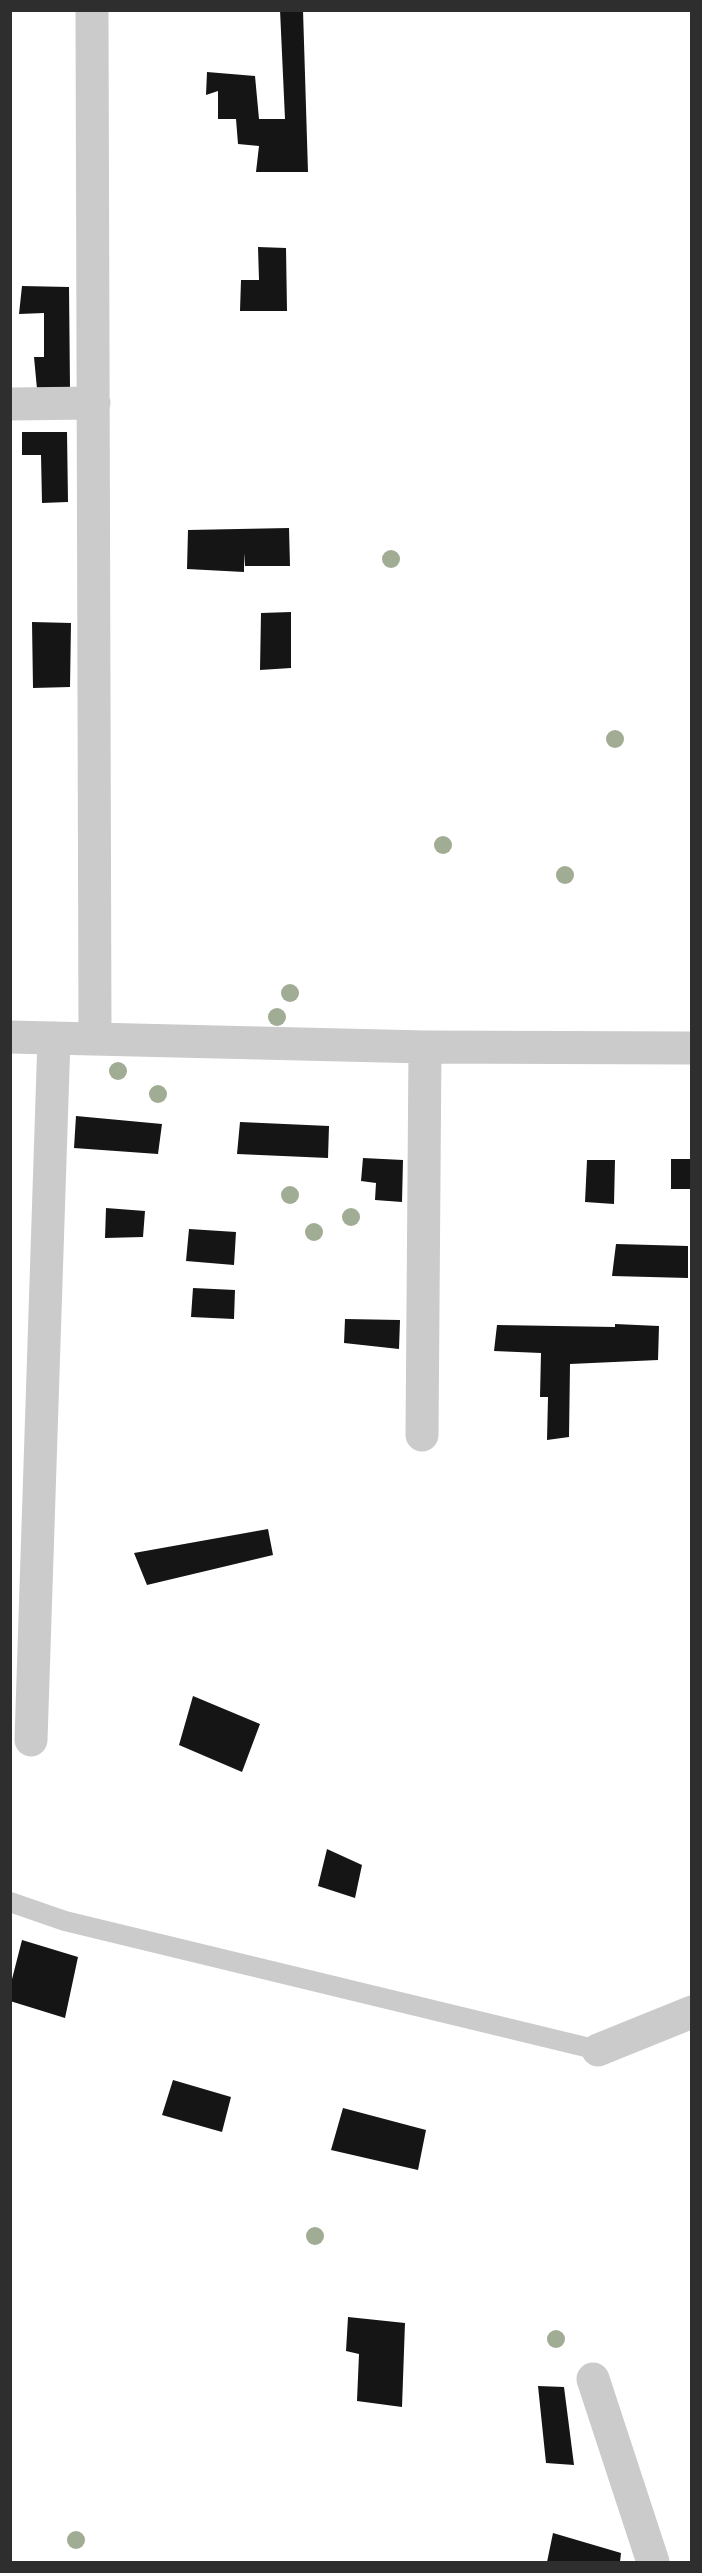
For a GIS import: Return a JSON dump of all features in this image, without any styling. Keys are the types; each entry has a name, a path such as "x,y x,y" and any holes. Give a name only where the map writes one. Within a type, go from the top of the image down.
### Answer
{"street":[{"path":"92,10 95,1038"},
{"path":"10,404 94,403"},
{"path":"10,1037 425,1047 692,1048"},
{"path":"32,1740 24,1579 54,1038"},
{"path":"422,1435 425,1047"},
{"path":"598,2050 692,2012"},
{"path":"593,2379 653,2562"}],"lane":[{"path":"10,1902 65,1922 598,2050"}],"building":[{"path":"280,10 303,10 308,172 256,172 259,146 238,144 236,119 218,119 218,91 206,95 207,72 255,76 259,119 285,119"},
{"path":"258,247 286,248 287,311 240,311 241,280 259,280"},
{"path":"22,286 69,287 70,388 37,389 34,357 44,357 44,313 19,314"},
{"path":"22,432 67,432 68,502 42,503 41,455 22,455"},
{"path":"289,528 290,566 245,566 244,553 244,572 187,569 188,530"},
{"path":"291,612 291,668 260,670 261,613"},
{"path":"32,622 71,623 70,687 33,688"},
{"path":"76,1116 162,1124 158,1154 74,1148"},
{"path":"240,1122 329,1126 328,1158 237,1154"},
{"path":"363,1158 403,1160 402,1202 375,1200 376,1183 361,1181"},
{"path":"671,1159 692,1159 692,1189 671,1189"},
{"path":"587,1160 615,1160 614,1204 585,1202"},
{"path":"106,1208 145,1211 143,1237 105,1238"},
{"path":"189,1229 236,1232 234,1265 186,1261"},
{"path":"616,1244 688,1246 688,1278 612,1276"},
{"path":"193,1288 235,1290 234,1319 191,1317"},
{"path":"345,1319 400,1320 399,1349 344,1343"},
{"path":"615,1324 659,1326 658,1360 570,1364 569,1437 547,1440 548,1397 540,1397 541,1353 494,1351 497,1325 615,1327"},
{"path":"268,1529 273,1555 147,1585 134,1553"},
{"path":"193,1696 260,1724 242,1772 179,1745"},
{"path":"327,1849 362,1865 355,1898 318,1886"},
{"path":"22,1940 78,1957 65,2018 10,2001 10,1987"},
{"path":"173,2080 231,2097 222,2132 162,2115"},
{"path":"343,2108 426,2130 418,2170 331,2150"},
{"path":"348,2317 405,2323 402,2407 357,2401 359,2354 346,2351"},
{"path":"538,2386 564,2387 574,2465 546,2463"},
{"path":"553,2533 621,2553 620,2562 547,2562"}]}
